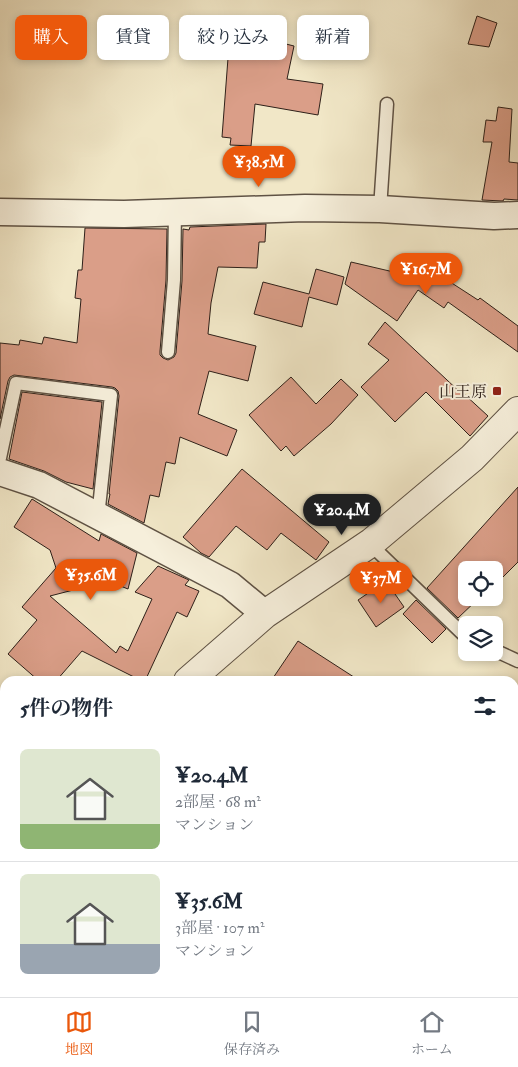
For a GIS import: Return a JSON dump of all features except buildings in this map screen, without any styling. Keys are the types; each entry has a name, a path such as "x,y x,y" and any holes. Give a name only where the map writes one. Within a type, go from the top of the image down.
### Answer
{"street":[{"path":"0,212 124,214 305,208 380,209 494,216 518,215"},
{"path":"194,676 265,614 369,543 472,458 518,411"},
{"path":"0,472 38,485 230,585 265,614"}],"lane":[{"path":"380,209 387,104"},
{"path":"168,352 174,280 175,211"},
{"path":"0,458 16,383 111,395 98,517"},
{"path":"369,543 458,629"},
{"path":"503,654 518,660"}],"place":[{"name":"山王原","path":"497,391"}]}
